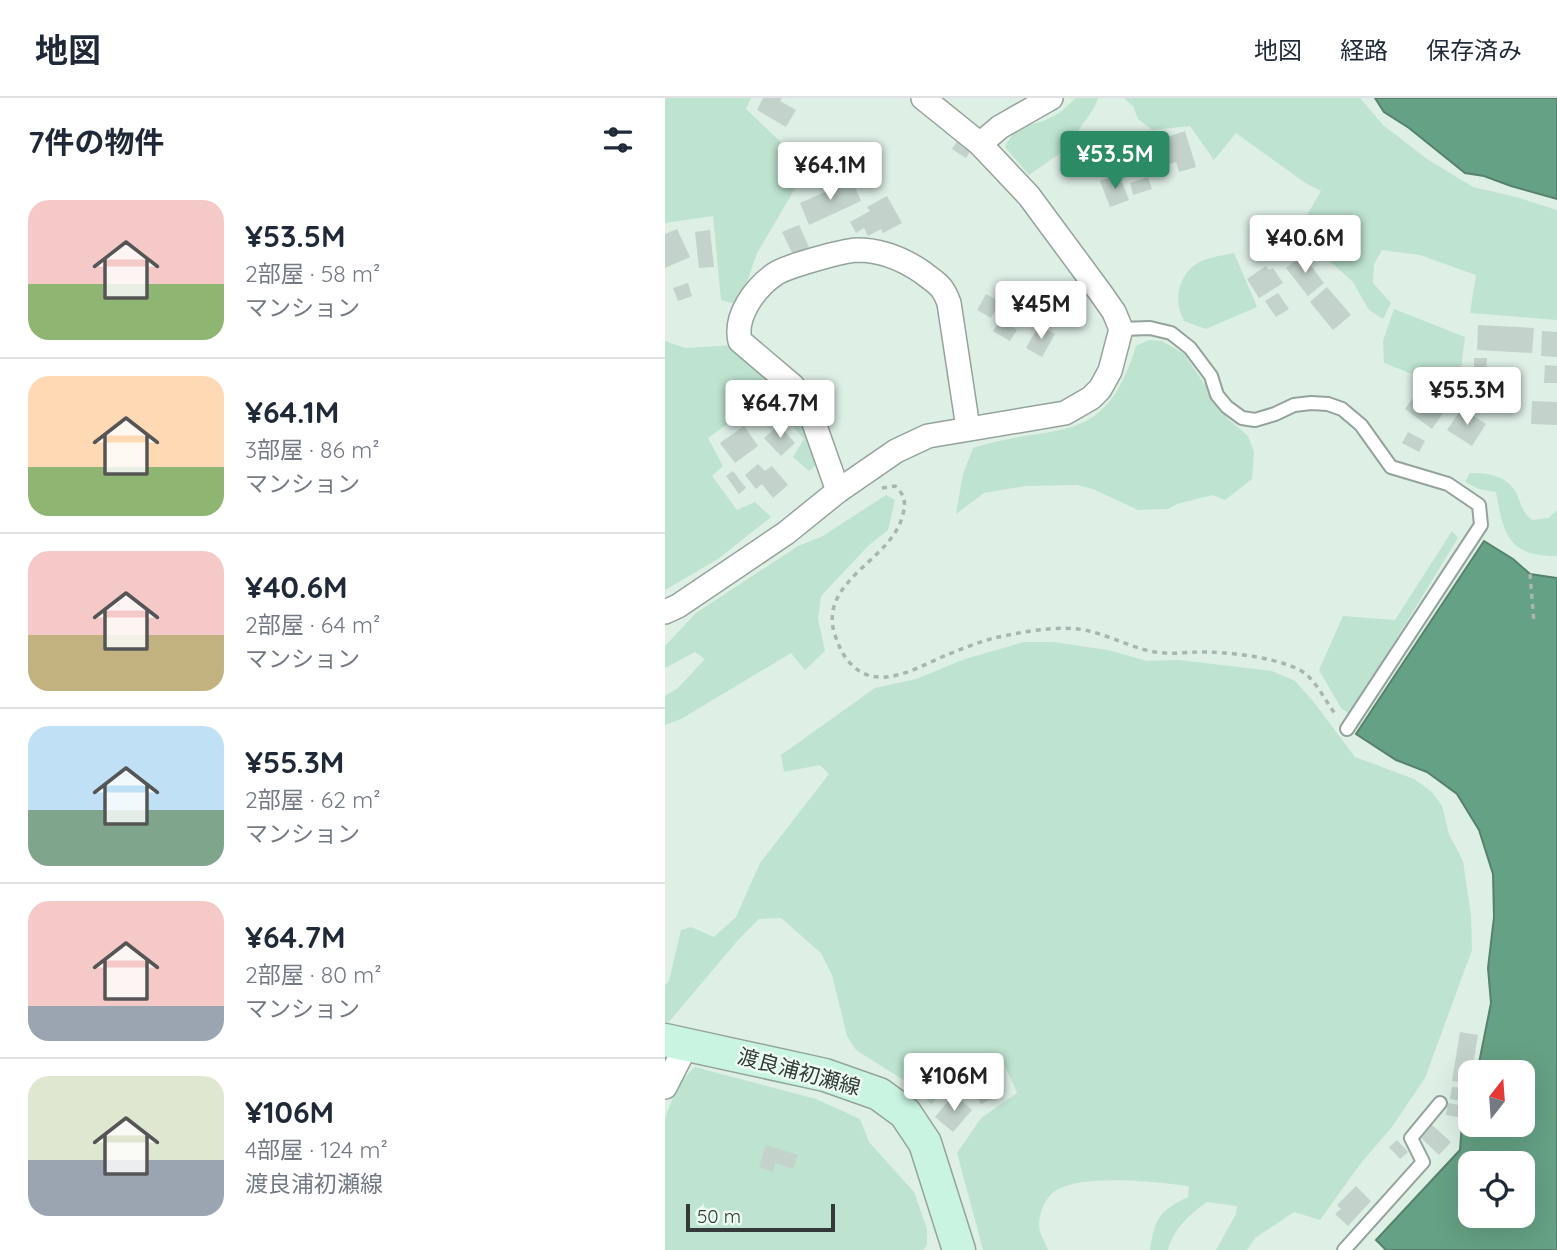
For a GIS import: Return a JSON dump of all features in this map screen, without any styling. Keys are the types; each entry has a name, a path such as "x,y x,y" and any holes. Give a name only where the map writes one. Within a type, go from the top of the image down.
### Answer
{"main road":[{"name":"渡良浦初瀬線","path":"676,1042 825,1075 879,1094 905,1113 925,1143 959,1250"}],"street":[{"path":"665,612 678,607 786,534 869,468 928,436 1065,413 1091,398 1100,389 1110,371 1121,328 1114,312 1029,196 980,144 923,98"},
{"path":"980,144 1000,127 1051,98"},
{"path":"838,491 809,410 793,386 740,341 738,330 741,314 765,282 778,272 858,250 899,258 944,288 949,303 968,428"},
{"path":"665,1087 676,1042"}],"lane":[{"path":"1121,328 1150,328 1171,332 1190,348 1211,376 1217,396 1242,418 1255,420 1294,405 1311,403 1328,404 1342,409 1361,425 1391,467 1448,484 1479,505 1481,525 1347,729"},
{"path":"1343,1250 1423,1162 1411,1138 1440,1103"}],"path":[{"path":"874,494 883,488 895,486 903,493 905,504 901,524 895,535 845,585 833,606 832,621 838,646 852,666 865,673 880,677 908,673 949,653 1020,632 1085,630 1164,653 1241,655 1291,666 1309,676 1347,729"},
{"path":"1530,574 1534,623"}],"shaded area":[{"path":"665,98 751,98 746,109 794,155 802,177 757,253 739,305 721,300 713,216 665,223"},
{"path":"1076,98 1098,98 1065,150 1029,175 1005,147 1020,129 1057,114"},
{"path":"1124,98 1360,98 1383,125 1427,159 1473,187 1557,210 1557,320 1470,313 1476,275 1420,255 1382,250 1374,264 1373,283 1391,303 1383,319 1369,310 1353,282 1297,232 1321,191 1304,182 1236,133 1214,160 1190,126 1152,130 1138,119 1133,106"},
{"path":"1375,98 1557,98 1557,199 1484,176 1465,173 1409,128 1384,112"},
{"path":"1234,253 1257,307 1206,329 1184,321 1178,301 1182,280 1186,274 1200,262"},
{"path":"1394,309 1465,337 1458,392 1384,363 1383,341"},
{"path":"1149,340 1162,341 1184,354 1228,419 1248,436 1254,452 1252,479 1225,500 1212,495 1168,509 1138,510 1093,489 1077,485 1026,486 984,493 956,514 963,474 973,448 1053,432 1092,417 1109,402 1123,379 1136,346"},
{"path":"665,341 685,348 736,345 796,407 818,463 809,471 793,457 804,439 780,412 758,425 744,412 708,438 723,466 712,476 737,510 755,502 771,517 718,559 665,590"},
{"path":"1470,473 1489,474 1506,481 1532,520 1549,518 1557,510 1557,556 1528,552 1518,547 1506,531 1496,492 1479,489 1465,482"},
{"path":"886,495 895,500 888,530 869,545 821,596 818,619 825,651 805,670 791,653 681,719 665,725 665,696 678,688 705,659 695,652 665,668 665,646 696,613 798,546 823,536"},
{"path":"1452,531 1458,538 1350,714 1341,708 1319,670 1343,616 1395,620"},
{"path":"1484,541 1513,559 1530,574 1557,578 1557,1250 1386,1250 1376,1240 1458,1152 1458,1228 1535,1228 1535,1151 1459,1151 1461,1138 1535,1138 1535,1060 1480,1060 1491,1003 1488,968 1494,917 1493,874 1479,830 1457,794 1427,772 1396,760 1356,734"},
{"path":"1024,642 1053,642 1108,650 1147,661 1179,660 1272,671 1295,681 1355,757 1414,779 1432,792 1442,806 1449,834 1463,861 1471,915 1472,950 1425,1078 1392,1127 1361,1163 1320,1220 1294,1212 1255,1238 1247,1250 1216,1250 1236,1214 1237,1206 1207,1202 1183,1223 1168,1250 1150,1250 1160,1217 1188,1197 1189,1186 1101,1180 1067,1185 1048,1198 1041,1211 1039,1225 1048,1250 983,1250 957,1153 981,1118 1017,1093 1004,1064 957,1080 931,1104 913,1086 856,1050 847,1036 832,975 821,953 781,918 759,919 668,1023 665,1022 665,985 669,981 681,930 691,927 714,937 736,917 760,863 829,774 820,765 784,772 781,755 875,688 916,679 965,659"},
{"path":"695,1067 816,1099 860,1119 869,1142 914,1192 927,1229 927,1245 923,1250 665,1250 665,1118 679,1083"}],"building":[{"path":"763,98 782,98 780,101 796,110 786,127 757,110"},
{"path":"1185,131 1196,167 1179,172 1176,162 1166,165 1158,140"},
{"path":"1149,136 1159,163 1129,174 1119,147"},
{"path":"958,140 972,149 966,158 952,149"},
{"path":"1119,174 1129,200 1110,207 1100,181"},
{"path":"1148,177 1152,189 1133,195 1130,183"},
{"path":"852,180 861,201 809,225 800,203"},
{"path":"887,196 902,223 883,233 881,229 868,236 864,228 856,233 850,222 870,211 867,207"},
{"path":"799,225 809,247 793,255 782,232"},
{"path":"677,229 690,257 665,268 665,234"},
{"path":"710,230 714,267 699,268 695,232"},
{"path":"1303,255 1324,283 1308,296 1286,268"},
{"path":"1266,266 1269,270 1273,268 1283,283 1259,298 1247,279"},
{"path":"688,283 692,296 678,301 673,288"},
{"path":"1017,283 1061,312 1052,326 1035,316 1033,320 1005,301"},
{"path":"1327,287 1351,315 1333,330 1310,302"},
{"path":"1278,293 1289,309 1276,317 1265,301"},
{"path":"986,294 1000,302 991,318 977,310"},
{"path":"1001,319 1017,330 1010,341 993,331"},
{"path":"1039,325 1055,334 1042,357 1026,348"},
{"path":"1478,325 1534,328 1532,353 1477,350"},
{"path":"1542,331 1557,332 1557,357 1541,356"},
{"path":"1474,358 1487,358 1486,376 1474,375"},
{"path":"1545,365 1557,366 1557,383 1544,383"},
{"path":"1419,389 1446,409 1432,429 1405,409"},
{"path":"1532,401 1557,402 1557,425 1531,424"},
{"path":"1462,408 1486,424 1472,446 1447,430"},
{"path":"779,425 795,443 781,456 764,438"},
{"path":"744,426 758,446 735,463 720,443"},
{"path":"1408,432 1425,441 1419,452 1402,443"},
{"path":"758,464 765,471 772,466 788,485 773,498 762,484 756,489 745,475"},
{"path":"733,471 746,488 739,494 726,476"},
{"path":"1460,1032 1478,1035 1474,1060 1458,1060 1458,1082 1452,1081"},
{"path":"997,1077 1005,1092 981,1104 973,1090"},
{"path":"1452,1087 1458,1088 1458,1100 1450,1099"},
{"path":"954,1094 972,1110 953,1132 935,1117"},
{"path":"1448,1103 1458,1105 1458,1117 1446,1115"},
{"path":"1432,1125 1451,1142 1439,1155 1421,1138"},
{"path":"1397,1140 1408,1152 1400,1159 1389,1147"},
{"path":"766,1145 798,1155 793,1169 775,1163 773,1172 759,1167"},
{"path":"1356,1186 1371,1201 1348,1226 1335,1214 1341,1209 1337,1205"}]}
